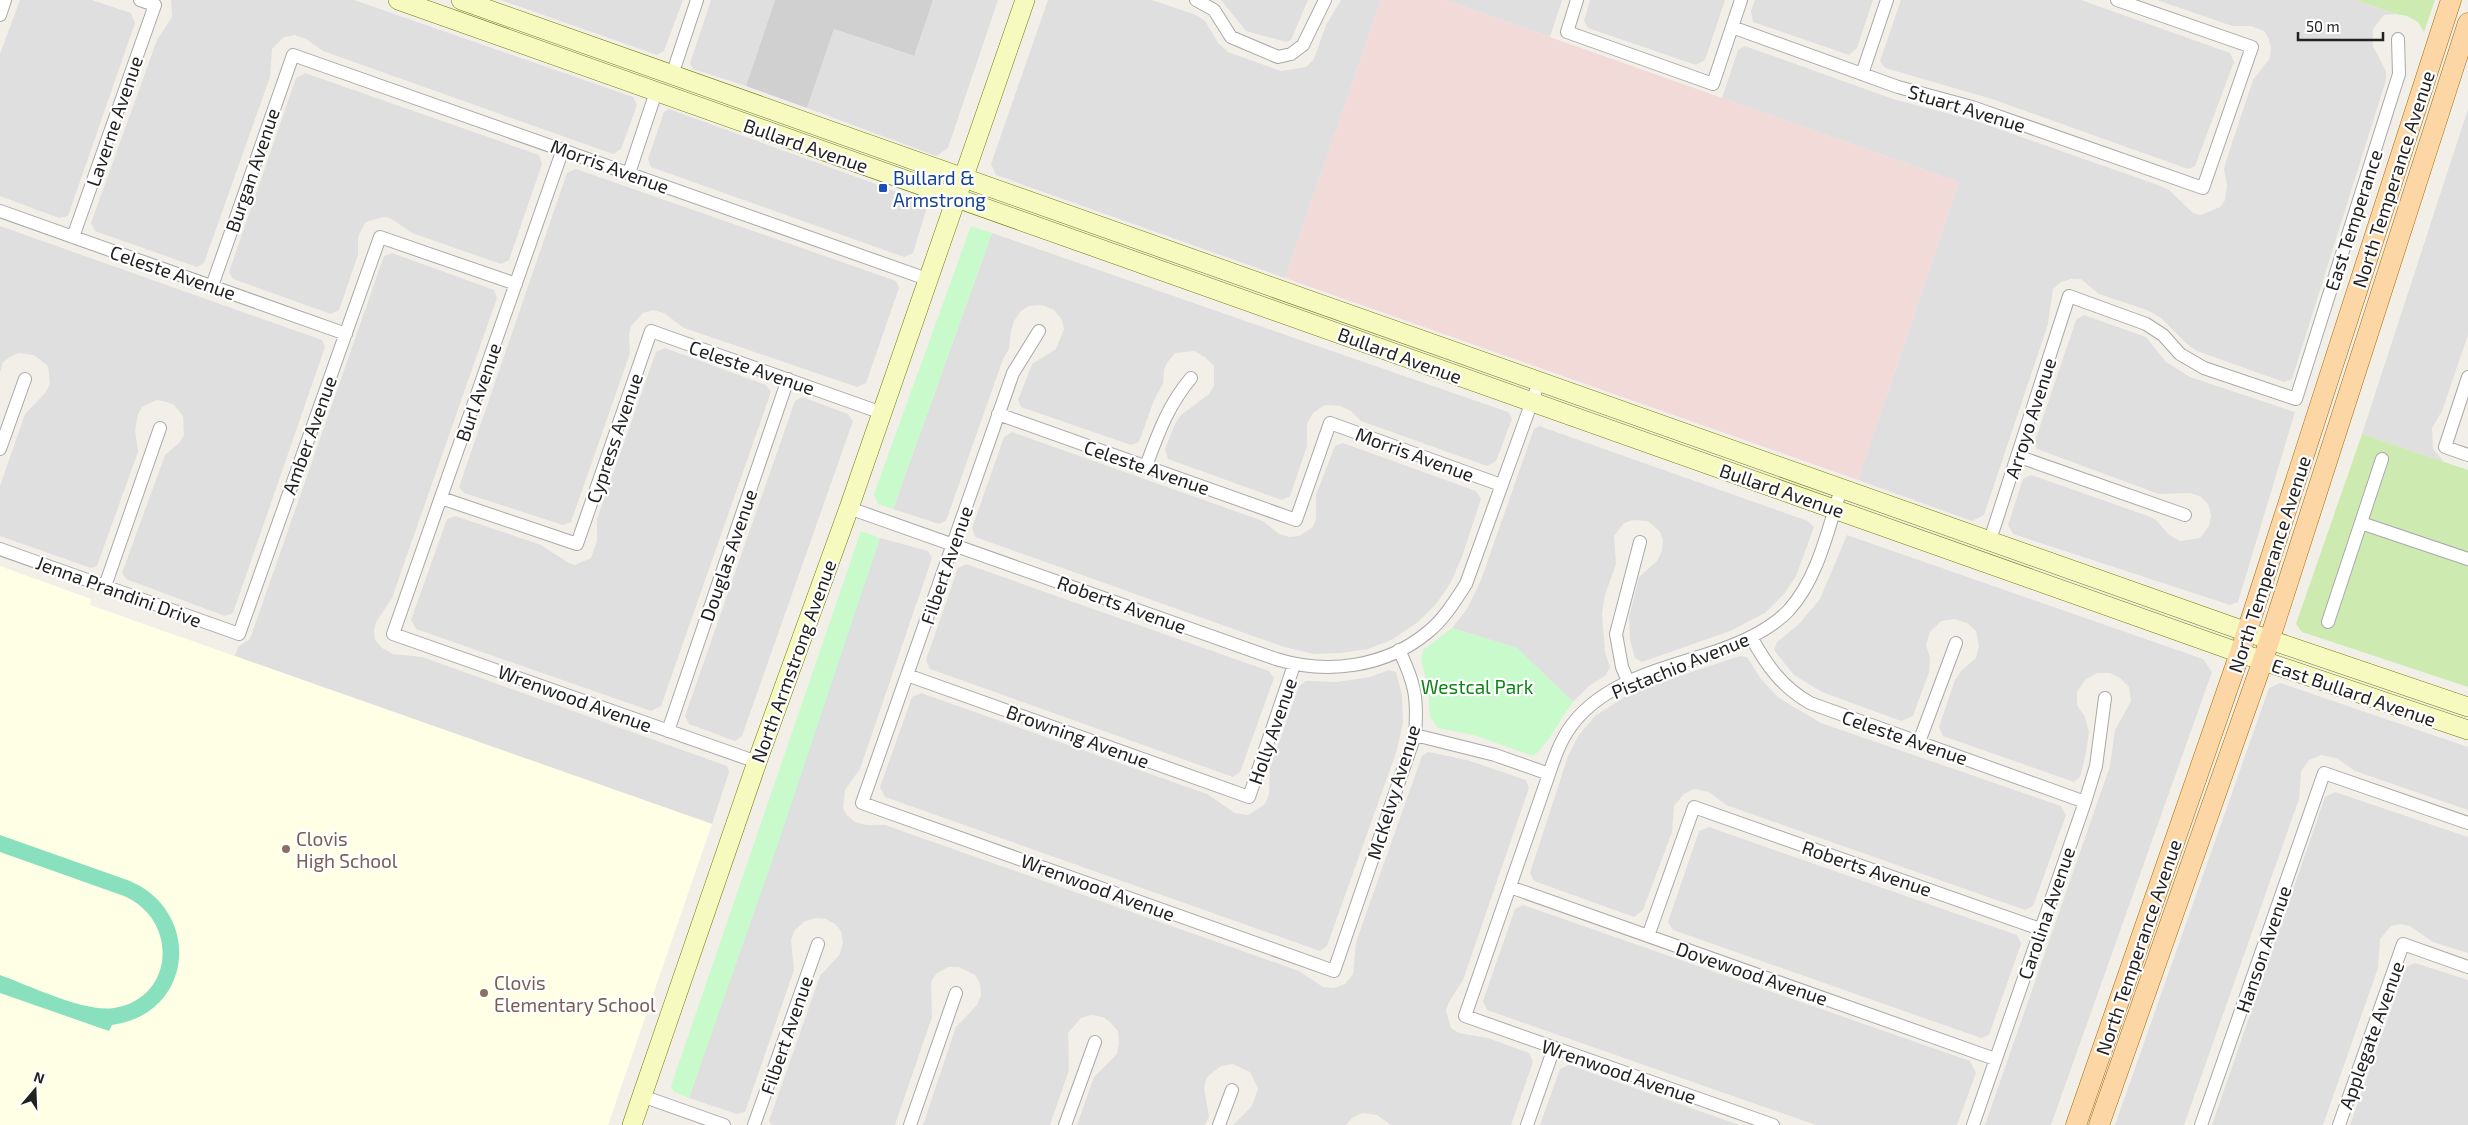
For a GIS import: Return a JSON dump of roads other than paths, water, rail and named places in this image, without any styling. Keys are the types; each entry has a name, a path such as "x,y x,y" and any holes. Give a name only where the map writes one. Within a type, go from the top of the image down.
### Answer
{"main road":[{"name":"Bullard Avenue","path":"398,0 2240,653"},
{"name":"Bullard Avenue","path":"461,0 2247,632"},
{"name":"North Armstrong Avenue","path":"632,1125 757,762 849,508 1025,0"},
{"name":"North Temperance Avenue","path":"2076,1125 2247,632 2451,0"},
{"name":"North Temperance Avenue","path":"2099,1125 2269,640 2468,23"},
{"name":"Bullard Avenue","path":"559,57 603,63 655,79 672,75"},
{"path":"1914,536 1936,534 1976,547 1984,546 1990,540"},
{"name":"East Bullard Avenue","path":"2247,632 2468,707"},
{"name":"East Bullard Avenue","path":"2240,653 2468,730"}],"street":[{"path":"0,15 5,0"},
{"name":"Laverne Avenue","path":"73,237 155,5 140,0"},
{"path":"672,75 697,0"},
{"path":"1196,0 1214,10 1231,37 1278,57 1291,54 1303,45 1325,0"},
{"path":"1577,0 1567,32 1713,84 1741,0"},
{"path":"1862,74 1887,0"},
{"name":"Stuart Avenue","path":"1732,27 1898,87 1996,114 2203,188 2252,47 2117,0"},
{"name":"East Temperance","path":"2069,296 2146,324 2163,335 2180,354 2204,368 2296,399 2399,74 2398,39"},
{"name":"Morris Avenue","path":"293,55 927,279"},
{"name":"Burgan Avenue","path":"212,286 293,55"},
{"path":"629,173 656,92"},
{"name":"Burl Avenue","path":"393,634 563,149"},
{"name":"Celeste Avenue","path":"0,211 346,334"},
{"name":"Amber Avenue","path":"239,634 380,236 516,284"},
{"name":"Arroyo Avenue","path":"1990,540 2069,296"},
{"name":"Celeste Avenue","path":"651,331 882,413"},
{"name":"Cypress Avenue","path":"441,498 577,544 651,331"},
{"name":"Filbert Avenue","path":"862,803 1013,374 1039,331"},
{"path":"2468,377 2445,447 2468,455"},
{"path":"1146,466 1163,419 1176,396 1191,378"},
{"path":"0,449 25,379"},
{"name":"Douglas Avenue","path":"668,732 788,379"},
{"path":"1399,650 1428,632 1447,612 1466,584 1538,382"},
{"name":"Celeste Avenue","path":"998,414 1296,520"},
{"name":"Morris Avenue","path":"1296,520 1330,423 1501,485"},
{"path":"106,586 160,428"},
{"path":"2017,456 2185,515"},
{"path":"2328,622 2382,459"},
{"name":"Pistachio Avenue","path":"1465,1016 1563,738 1581,714 1602,696 1628,681 1751,637 1788,610 1803,591 1812,573 1841,489"},
{"name":"Roberts Avenue","path":"849,508 1294,665 1318,668 1347,666 1373,661 1399,650"},
{"path":"2360,523 2468,559"},
{"path":"1628,681 1622,667 1616,634 1640,542"},
{"name":"Jenna Prandini Drive","path":"0,549 239,634"},
{"name":"Wrenwood Avenue","path":"393,634 757,762"},
{"name":"Celeste Avenue","path":"1751,637 1766,664 1777,678 1794,694 1828,710 2085,802"},
{"path":"1920,742 1956,643"},
{"name":"McKelvy Avenue","path":"1334,971 1415,735 1418,706 1412,678 1399,650"},
{"name":"Holly Avenue","path":"1249,797 1294,665"},
{"name":"Browning Avenue","path":"907,675 1249,797"},
{"name":"Carolina Avenue","path":"1973,1125 2085,802 2096,766 2105,698"},
{"path":"1415,735 1496,755 1549,774"},
{"name":"Hanson Avenue","path":"2201,1125 2324,773 2468,823"},
{"name":"Wrenwood Avenue","path":"862,803 1334,971"},
{"name":"Roberts Avenue","path":"1648,936 1694,807 2040,929"},
{"name":"Dovewood Avenue","path":"1510,887 1995,1059"},
{"name":"Filbert Avenue","path":"754,1125 818,944"},
{"name":"Applegate Avenue","path":"2339,1125 2403,944 2468,968"},
{"path":"910,1125 956,993"},
{"name":"Wrenwood Avenue","path":"1465,1016 1773,1125"},
{"path":"1065,1125 1095,1042"},
{"path":"1527,1125 1554,1048"},
{"path":"1219,1125 1232,1090"},
{"path":"642,1096 724,1125"}],"place":[{"name":"Bullard & Armstrong","path":"883,188"},
{"name":"Clovis High School","path":"286,849"},
{"name":"Clovis Elementary School","path":"484,993"}],"park label":[{"name":"Westcal Park","path":"1477,686"}]}
